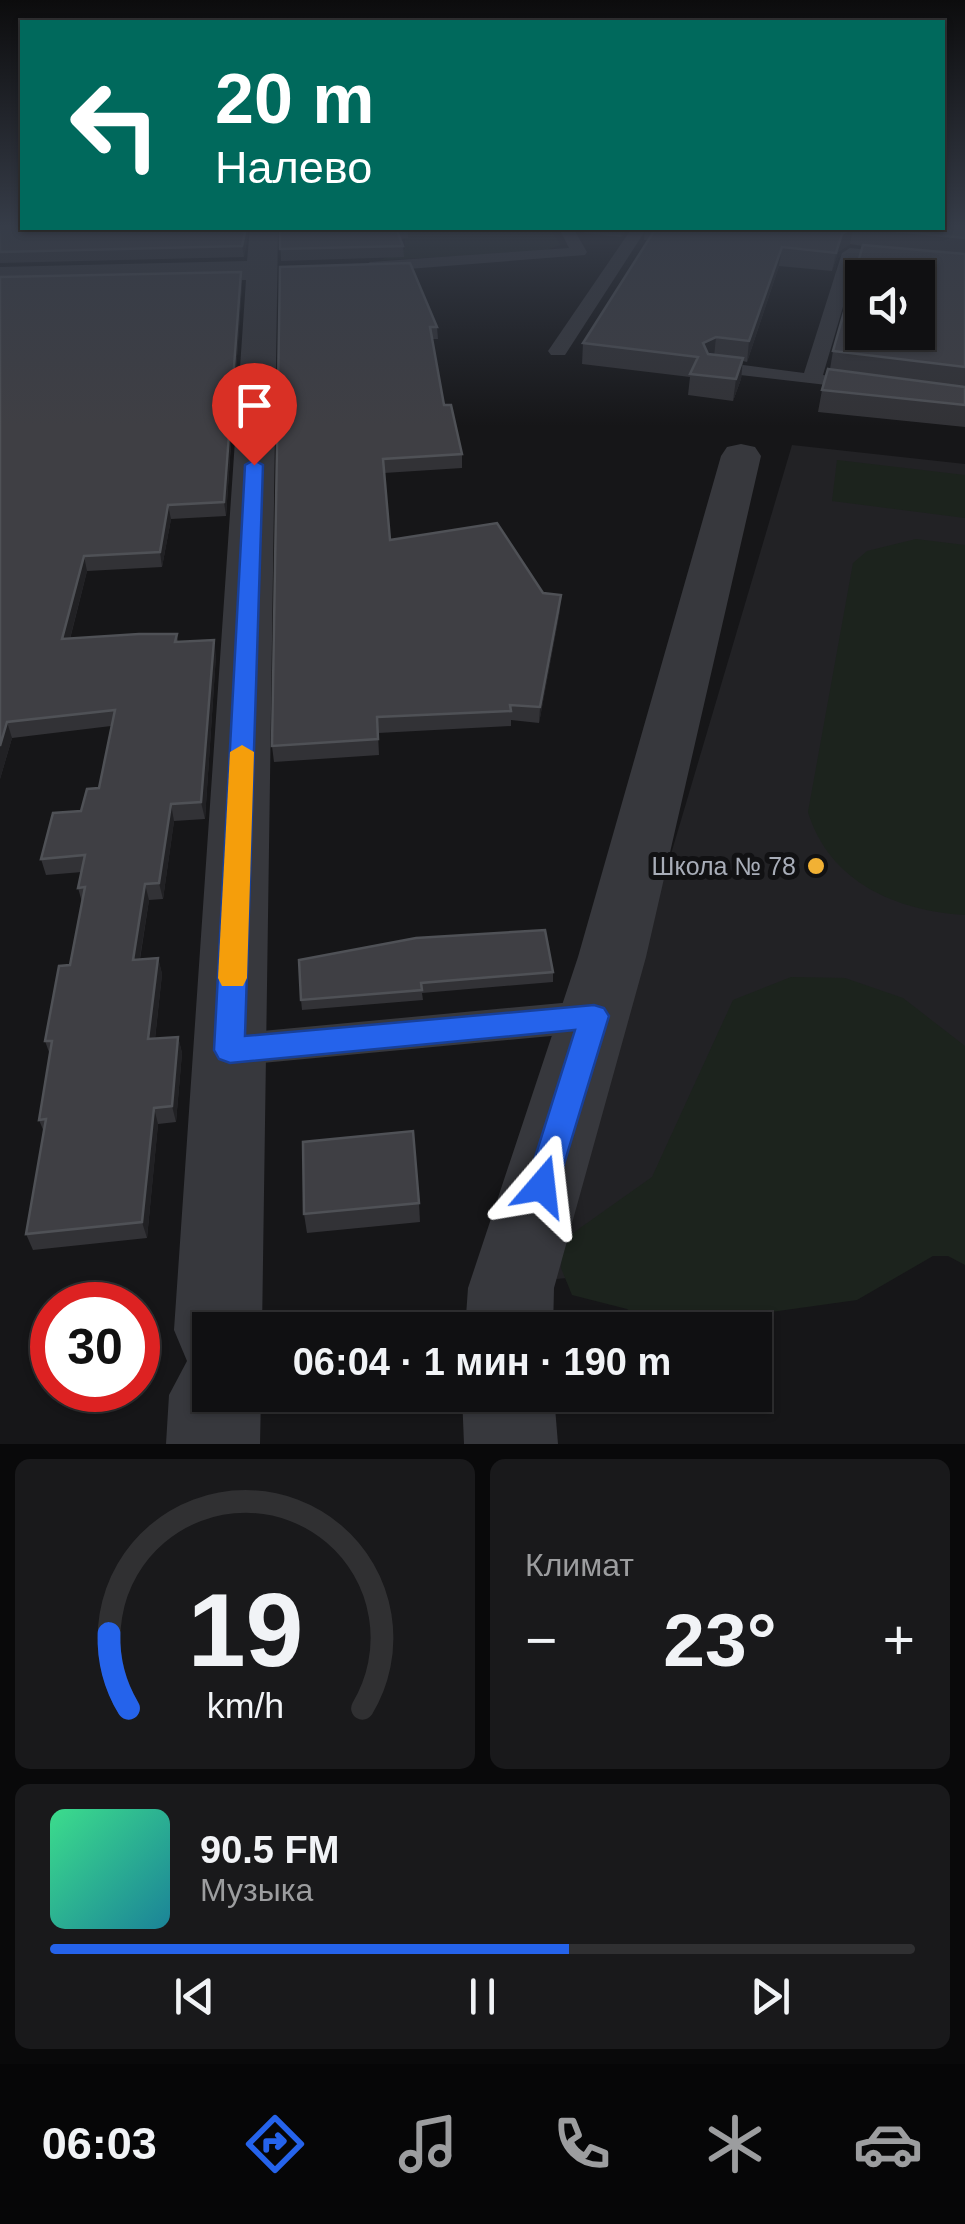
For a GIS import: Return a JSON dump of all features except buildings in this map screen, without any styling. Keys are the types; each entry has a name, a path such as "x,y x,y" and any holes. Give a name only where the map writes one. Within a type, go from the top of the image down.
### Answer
{"street":[{"path":"219,1312 267,291"},
{"path":"510,1312 511,1288 594,1016 741,456"},
{"path":"213,1444 214,1412"},
{"path":"509,1412 511,1444"}],"lane":[{"path":"558,351 598,291"},
{"path":"812,380 839,291"},
{"path":"713,367 883,389"},
{"path":"230,1050 594,1016"}],"shaded area":[{"name":"Школа № 78","path":"792,445 965,464 965,1250 932,1246 545,1280"},
{"path":"837,460 965,475 965,518 832,501"},
{"path":"916,539 965,545 965,915 914,907 868,888 832,857 808,812 853,563 867,551"},
{"path":"791,977 845,978 903,998 965,1046 965,1265 948,1256 933,1256 857,1300 771,1312 631,1312 572,1295 561,1268 562,1253 573,1233 652,1177 733,1000"}],"slow traffic":[{"path":"232,978 242,752"}],"place":[{"name":"Школа № 78","path":"816,866"}],"route":[{"path":"254,465 230,1050 594,1016 542,1186"}]}
